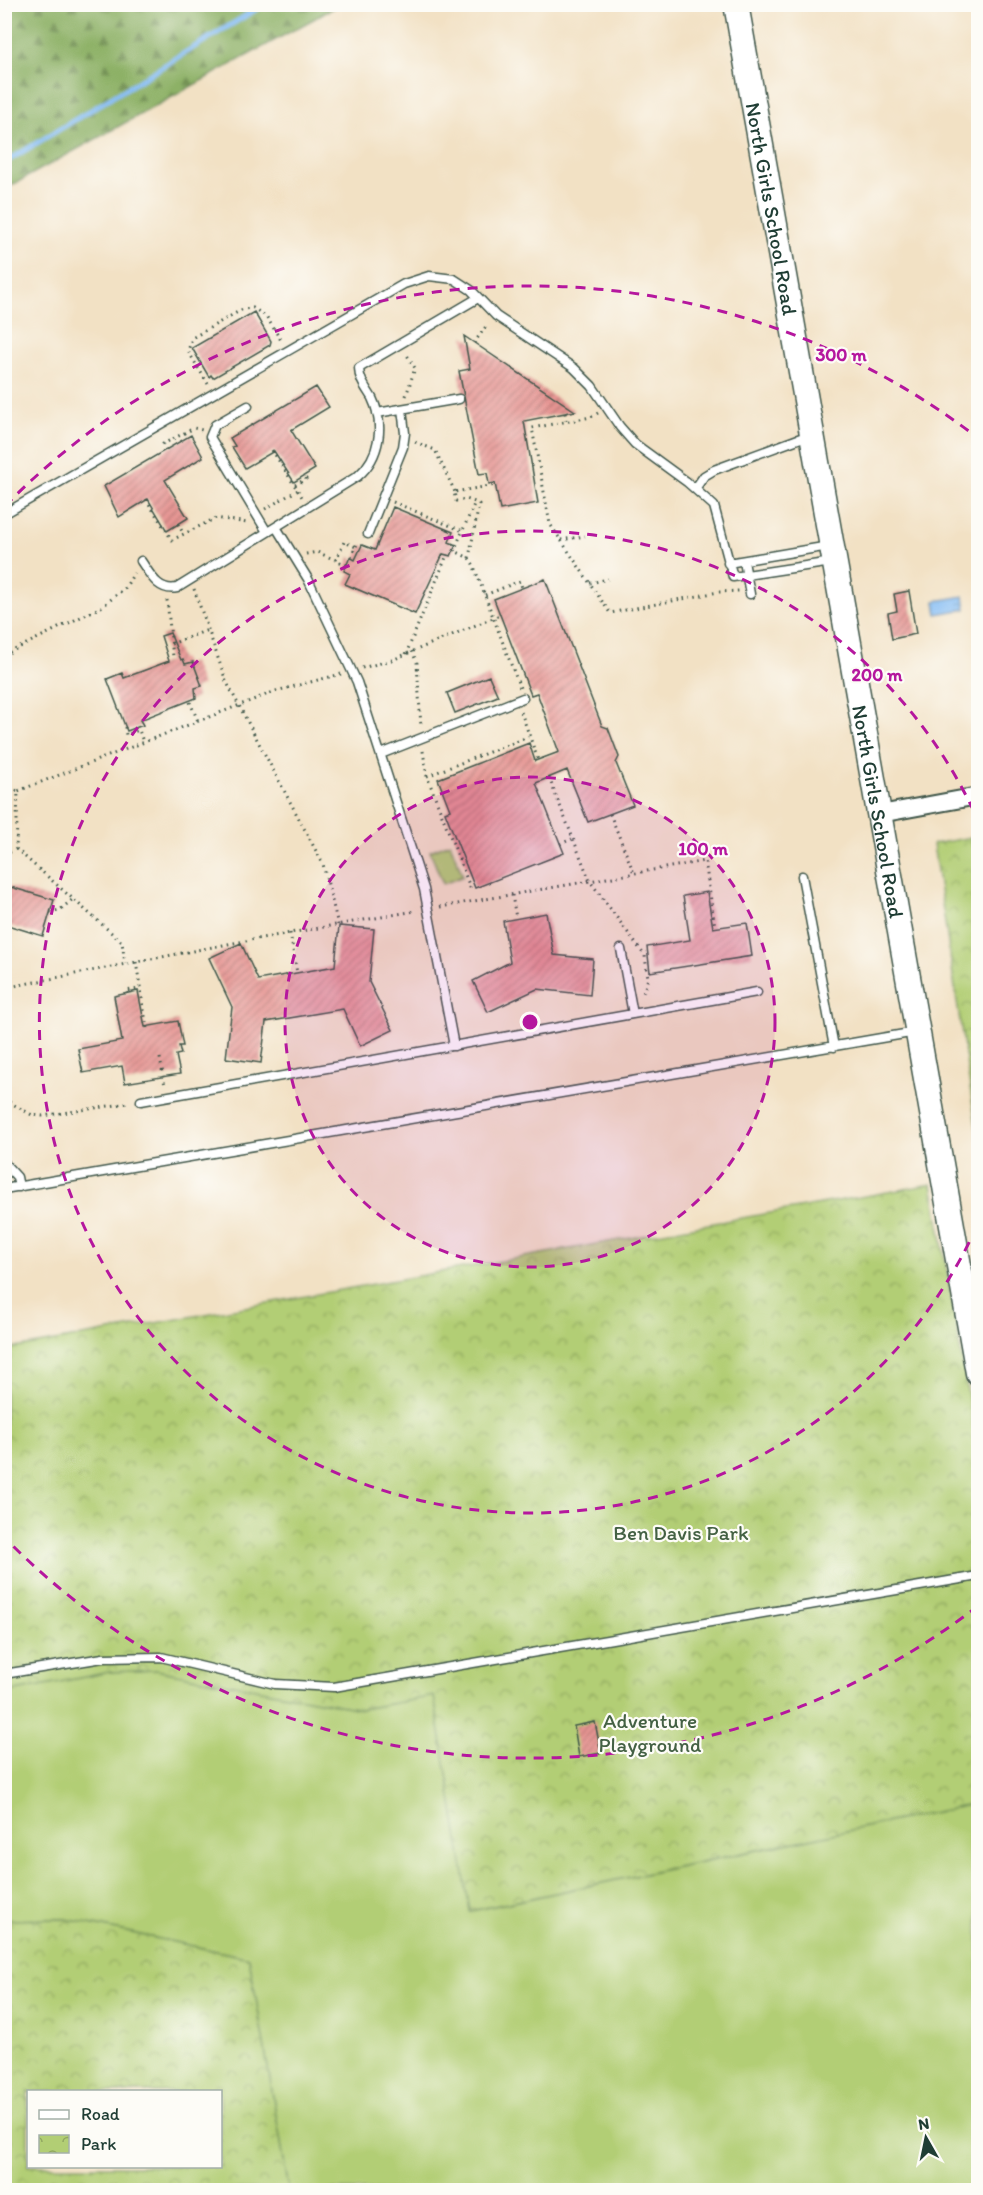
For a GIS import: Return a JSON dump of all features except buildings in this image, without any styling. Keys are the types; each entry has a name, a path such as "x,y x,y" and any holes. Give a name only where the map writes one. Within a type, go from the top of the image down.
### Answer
{"main road":[{"name":"North Girls School Road","path":"736,4 978,1372"}],"street":[{"path":"880,814 978,796"}],"lane":[{"path":"4,514 417,278 438,275 454,279 494,314 574,368 592,386 634,444 714,506 733,577 747,577 834,553"},
{"path":"141,561 158,584 166,588 177,588 358,476 372,462 378,445 377,413 371,396 360,379 359,368 478,298"},
{"path":"377,413 459,399"},
{"path":"248,406 215,425 211,432 212,443 267,532"},
{"path":"364,536 402,453 405,439 402,409"},
{"path":"695,489 704,476 714,470 813,434"},
{"path":"276,527 296,558 352,671 381,754 412,848 428,909 454,1046"},
{"path":"728,563 834,553"},
{"path":"744,561 750,591"},
{"path":"381,754 524,698"},
{"path":"802,876 834,1047"},
{"path":"621,948 633,1014"},
{"path":"141,1101 757,992"},
{"path":"4,1189 919,1032"},
{"path":"4,1163 17,1177 19,1187"},
{"path":"4,1674 103,1658 161,1657 276,1684 334,1687 978,1576"}],"path":[{"path":"214,393 188,351 192,338 243,309 253,308 266,316 287,351"},
{"path":"474,343 494,314"},
{"path":"400,343 415,368 402,409"},
{"path":"607,408 591,417 532,428 550,524 610,613 718,592 750,591"},
{"path":"565,413 566,422"},
{"path":"166,450 163,444 194,428 211,432"},
{"path":"405,439 435,450 455,492 456,501 466,499 478,504 469,558 524,698 520,715 538,760"},
{"path":"272,450 308,507"},
{"path":"294,486 306,479 304,476"},
{"path":"455,492 496,484"},
{"path":"146,499 169,539 173,540 216,518 247,523 298,490"},
{"path":"388,512 393,502 463,531"},
{"path":"469,558 454,550 475,502"},
{"path":"178,524 183,534"},
{"path":"351,557 364,536"},
{"path":"561,540 585,536"},
{"path":"336,560 344,542 356,547"},
{"path":"296,558 317,552 347,565"},
{"path":"406,654 447,555"},
{"path":"4,655 103,606 125,588 141,561"},
{"path":"191,579 226,681 318,853 331,890 338,924"},
{"path":"590,583 608,579"},
{"path":"485,595 520,581 522,588"},
{"path":"166,588 173,657"},
{"path":"4,787 18,791 290,686 352,671 406,654 500,615"},
{"path":"171,644 208,630"},
{"path":"412,651 417,663 427,776 471,890"},
{"path":"190,702 198,721"},
{"path":"126,727 123,728 126,735 138,730 143,742"},
{"path":"427,776 529,736"},
{"path":"549,778 590,881 645,956 648,978 633,1014"},
{"path":"16,849 18,791"},
{"path":"610,814 634,873"},
{"path":"560,843 573,838"},
{"path":"4,855 16,849"},
{"path":"16,849 122,942 125,963"},
{"path":"4,988 338,924 705,861 715,927"},
{"path":"512,895 516,918"},
{"path":"50,912 60,910 73,898"},
{"path":"290,933 297,973"},
{"path":"136,962 147,1028"},
{"path":"127,993 126,991 140,989"},
{"path":"160,1058 167,1096"},
{"path":"4,1099 32,1115 42,1116 141,1101"}],"green space":[{"path":"5,4 339,4 339,5 5,189"},
{"path":"978,836 978,1139 933,844"},
{"path":"450,843 463,876 443,884 430,851"},
{"name":"Ben Davis Park","path":"932,1184 978,1453 978,1803 470,1911 434,1696 361,1709 156,1670 109,1672 5,1693 5,1350"},
{"path":"156,1670 361,1709 434,1696 471,1911 978,1803 978,2190 289,2190 249,1958 65,1919 5,1920 4,1693 109,1672"},
{"path":"65,1919 249,1958 289,2190 5,2190 5,1920"}],"water":[{"path":"964,596 966,609 937,614 935,601"}],"waterway":[{"path":"4,163 265,4"}],"park label":[{"name":"Adventure Playground","path":"650,1732"}]}
